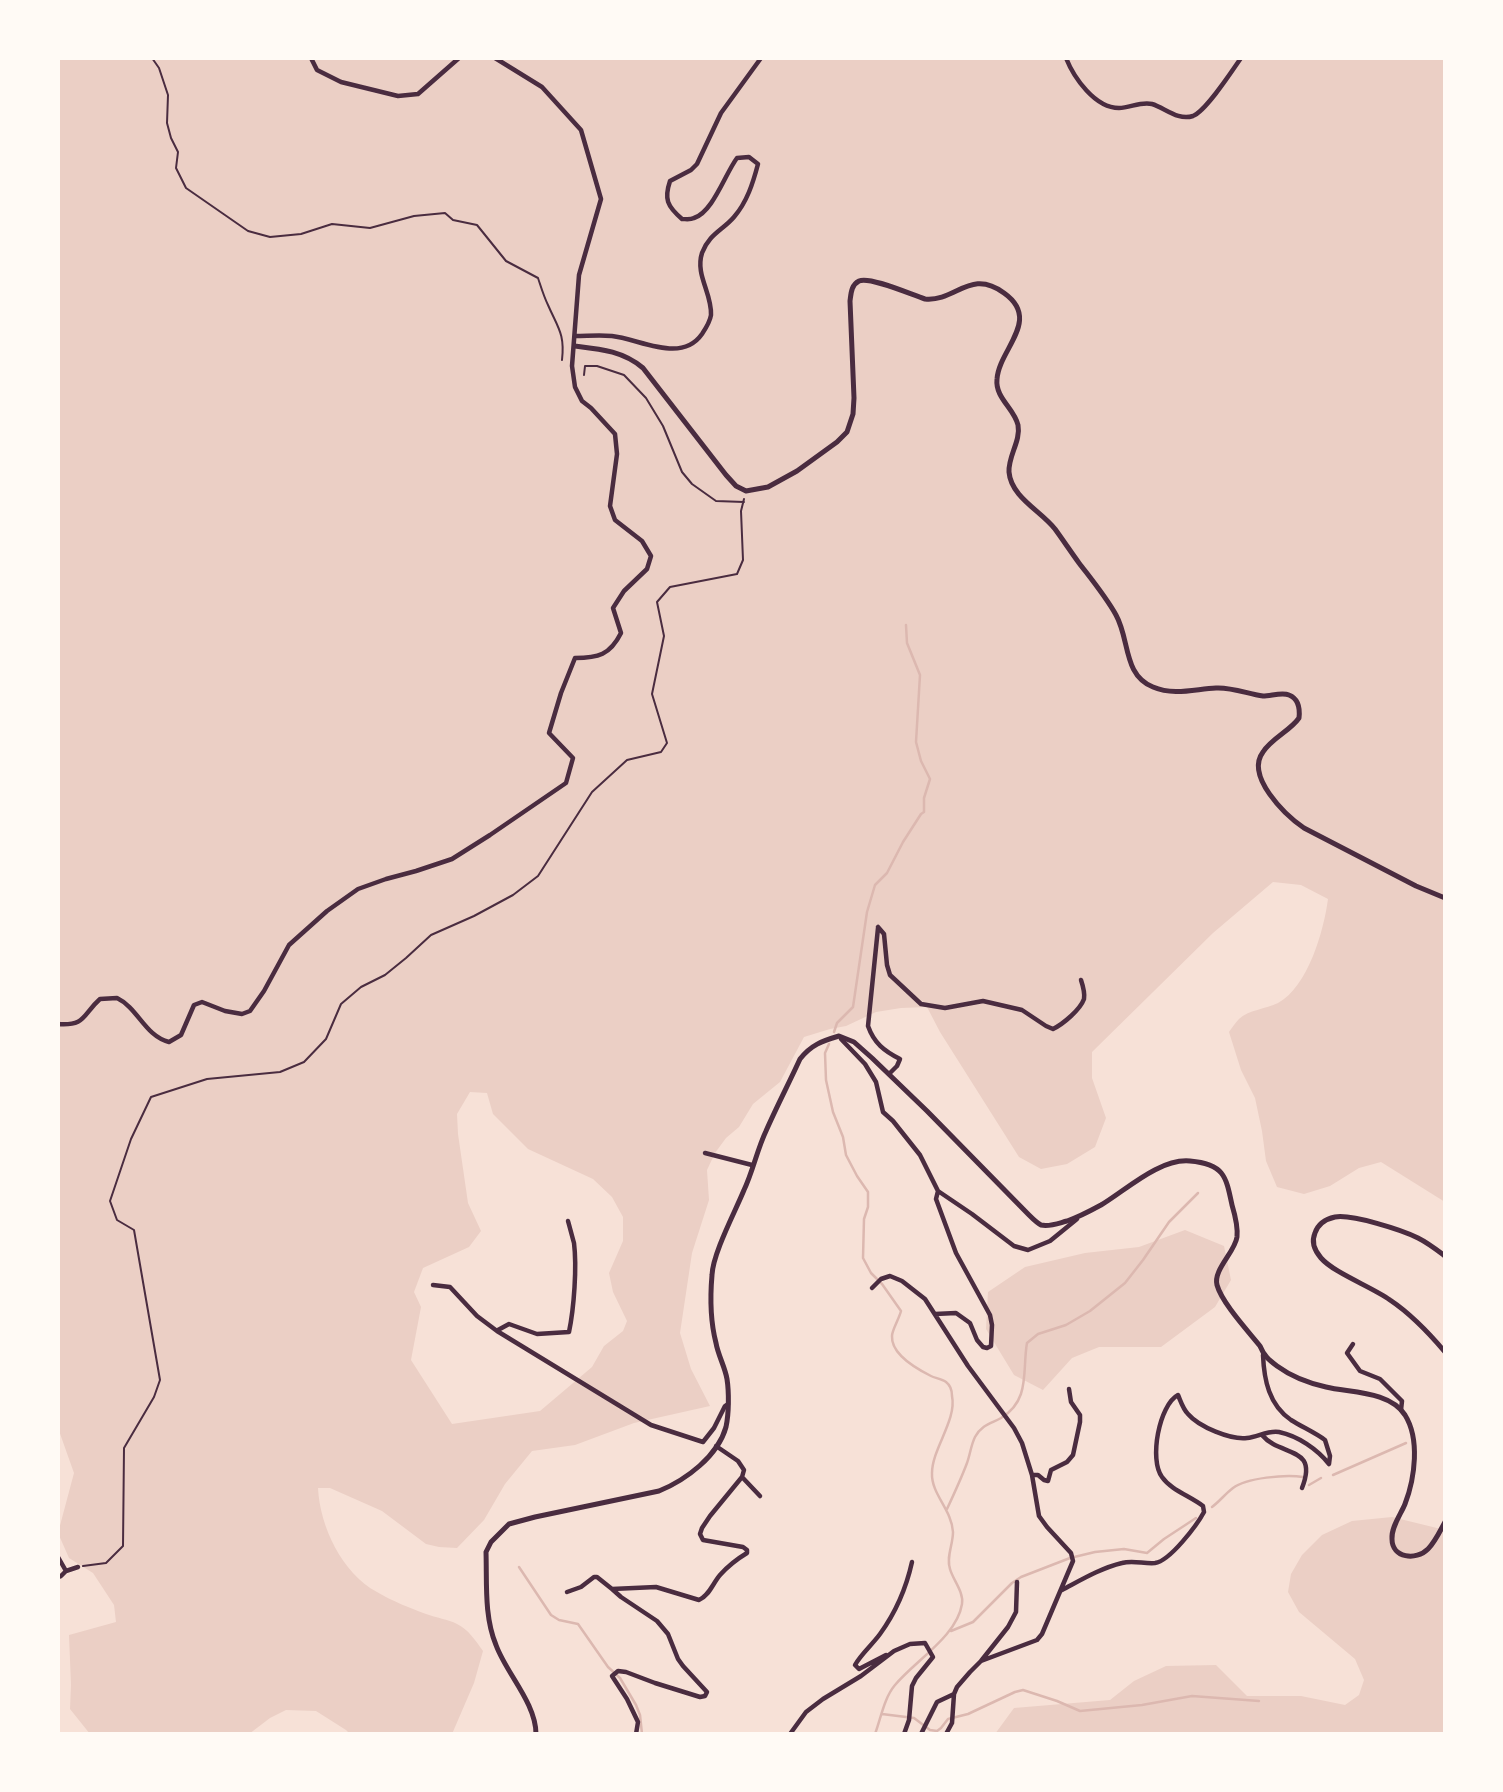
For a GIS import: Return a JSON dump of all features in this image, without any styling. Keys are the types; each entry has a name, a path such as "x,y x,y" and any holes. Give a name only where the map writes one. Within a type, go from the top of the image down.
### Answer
{"street":[{"path":"311,58 317,70 341,82 397,96 418,94 458,58"},
{"path":"58,1024 71,1025 79,1021 100,999 117,998 129,1006 159,1039 169,1042 181,1035 194,1005 202,1002 242,1014 250,1011 289,945 327,911 358,889 452,859 566,783 573,758 549,733 561,692 575,658 592,658 615,646 621,633 613,608 624,591 647,569 652,556 642,541 615,520 610,506 617,454 615,434 582,401 575,387 572,366 579,275 601,199 581,130 542,88 495,58"},
{"path":"1066,58 1086,90 1110,107 1152,104 1171,114 1191,117 1202,111 1241,58"},
{"path":"575,336 612,336 667,349 686,347 698,339 705,329 711,319 711,302 700,272 702,253 713,234 733,219 747,198 758,164 749,157 737,158 716,196 695,218 682,219 672,211 666,194 670,181 697,164 721,113 762,59"},
{"path":"575,346 611,351 635,361 726,475 736,486 746,491 768,487 797,471 847,432 853,414 850,301 853,286 857,282 874,282 931,300 979,283 1007,295 1019,312 1019,329 998,372 996,382 1001,397 1014,414 1019,428 1010,462 1010,477 1021,496 1053,527 1110,604 1121,624 1132,669 1143,681 1164,691 1218,688 1264,696 1284,694 1293,697 1300,708 1299,718 1261,754 1258,771 1260,779 1274,800 1304,828 1416,886 1445,898"},
{"path":"889,1074 900,1059 882,1049 873,1039 868,1026 878,927 884,934 890,975 920,1003 945,1009 983,1001 1022,1010 1053,1029 1064,1023 1082,1003 1085,997 1082,980"},
{"path":"839,1036 865,1064 876,1082 883,1112 920,1155 938,1191 1014,1246 1028,1250 1050,1241 1079,1217 1171,1163 1203,1163 1223,1173 1227,1182 1237,1237 1217,1276 1217,1284 1224,1300 1260,1346 1267,1386 1276,1407 1289,1419 1325,1440 1330,1456 1329,1464 1301,1440 1277,1431 1246,1439 1208,1428 1191,1417 1178,1395 1172,1398 1165,1408 1161,1420 1157,1468 1167,1483 1203,1506 1204,1512 1161,1562 1126,1561 1104,1568 1062,1590"},
{"path":"536,1734 530,1709 495,1644 488,1619 486,1552 491,1542 509,1524 659,1492 671,1487 697,1469 716,1446 726,1427 728,1404 727,1378 715,1342 711,1314 712,1270 767,1128 800,1059 808,1049 818,1042 839,1036 854,1042 1040,1225 1053,1225 1079,1217"},
{"path":"705,1153 752,1165"},
{"path":"934,1314 956,1313 970,1323 980,1345 987,1348 991,1346 990,1315 956,1253 936,1199 938,1191"},
{"path":"1445,1256 1419,1238 1350,1218 1339,1217 1323,1222 1314,1236 1315,1247 1324,1261 1396,1304 1445,1352"},
{"path":"498,1331 509,1324 537,1334 569,1332 575,1280 574,1243 568,1221"},
{"path":"874,1286 881,1279 890,1276 902,1281 925,1299 1022,1443 1032,1475 1039,1516 1071,1553 1073,1561 1042,1634 1037,1640 981,1661"},
{"path":"433,1285 450,1287 477,1316 498,1331 651,1425 700,1441 706,1439 714,1429 728,1404"},
{"path":"1353,1344 1347,1353 1357,1367 1360,1371 1380,1379 1397,1394 1402,1401 1401,1411"},
{"path":"1263,1355 1297,1379 1383,1398 1395,1404 1401,1411 1415,1441 1406,1501 1392,1534 1393,1548 1403,1556 1422,1553 1432,1544 1445,1522"},
{"path":"1032,1475 1048,1480 1051,1470 1067,1462 1073,1455 1080,1415 1071,1402 1069,1389"},
{"path":"1262,1435 1268,1442 1293,1452 1306,1463 1307,1476 1302,1488"},
{"path":"611,1589 656,1587 694,1600 703,1599 720,1575 747,1552 743,1547 704,1540 700,1534 710,1516 742,1477 744,1470 737,1461 716,1446"},
{"path":"742,1477 760,1496"},
{"path":"58,1558 66,1571"},
{"path":"904,1734 909,1720 912,1686 933,1657 925,1643 910,1644 859,1669 855,1665 891,1617 902,1595 912,1562"},
{"path":"58,1577 78,1567"},
{"path":"567,1592 597,1577 662,1626 678,1659 705,1689 707,1694 700,1697 618,1671 613,1676 638,1722 636,1734"},
{"path":"946,1734 952,1722 957,1687 1008,1627 1016,1612 1017,1582"},
{"path":"790,1734 806,1712 894,1651"},
{"path":"921,1733 937,1702 954,1694"}],"path":[{"path":"152,58 159,68 168,95 167,123 178,152 176,168 186,188 248,231 270,237 301,234 332,224 370,228 414,216 445,213 453,220 477,225 506,261 538,278 547,304 560,328 564,344 562,360"},
{"path":"584,375 585,366 597,366 624,375 646,398 663,426 682,472 692,484 716,501 744,502"},
{"path":"78,1567 106,1563 123,1546 124,1448 160,1380 134,1230 117,1220 110,1201 131,1139 151,1097 207,1079 280,1072 304,1062 326,1039 341,1004 361,987 385,975 431,935 494,906 538,876 592,792 627,760 661,752 667,743 652,694 664,636 657,602 670,587 737,573 743,560 741,511 746,491"}],"shaded area":[{"path":"58,58 1445,58 1445,1202 1381,1162 1359,1168 1330,1186 1304,1194 1277,1187 1266,1161 1255,1098 1241,1070 1229,1032 1243,1016 1278,1003 1289,995 1313,957 1328,899 1301,885 1273,882 1213,933 1092,1052 1092,1078 1106,1118 1095,1147 1067,1164 1041,1169 1019,1157 927,1007 876,1012 846,1026 804,1037 780,1082 753,1104 739,1127 715,1153 707,1170 709,1200 692,1253 680,1333 691,1369 710,1406 634,1423 575,1445 532,1451 505,1484 484,1520 457,1548 426,1544 382,1511 330,1488 318,1488 323,1518 335,1548 364,1584 420,1612 461,1626 483,1651 474,1683 452,1734 350,1734 316,1711 286,1710 249,1734 90,1734 70,1709 69,1635 116,1622 114,1605 93,1573 69,1558 58,1533 74,1473 58,1428","holes":["470,1092 487,1093 493,1114 528,1149 593,1179 612,1197 623,1217 623,1241 609,1273 613,1292 627,1321 623,1331 604,1346 592,1367 540,1411 452,1424 411,1360 421,1307 414,1292 423,1268 469,1247 481,1231 468,1203 457,1114"]},
{"path":"1185,1230 1224,1246 1231,1280 1215,1307 1161,1347 1099,1347 1072,1358 1043,1390 1014,1375 986,1329 988,1292 1025,1267 1085,1253 1139,1247"},
{"path":"1392,1517 1445,1530 1445,1734 995,1734 1014,1708 1110,1700 1134,1681 1166,1666 1216,1665 1247,1696 1301,1696 1345,1705 1359,1695 1364,1680 1355,1659 1299,1612 1288,1592 1291,1574 1302,1555 1322,1535 1352,1521"}],"waterway":[{"path":"834,1032 837,1023 853,1007 867,912 875,885 887,873 903,842 924,812 924,798 930,779 916,742 920,675 907,643 906,625"},
{"path":"829,1044 825,1053 826,1080 833,1112 843,1137 846,1155 868,1192 863,1258 871,1273 901,1311 892,1334 896,1349 912,1365 946,1382 950,1386 953,1405 932,1473 935,1488 952,1524 949,1564 962,1604 959,1616 944,1637 891,1690 875,1734"},
{"path":"947,1509 977,1433 1011,1411 1017,1402 1023,1384 1027,1343 1038,1334 1066,1325 1090,1311 1125,1283 1169,1222 1198,1193"},
{"path":"1333,1475 1406,1443"},
{"path":"1212,1507 1233,1488 1256,1479 1303,1477"},
{"path":"1309,1485 1321,1478"},
{"path":"951,1631 973,1622 1021,1577 1070,1558 1095,1552 1124,1549 1147,1553 1196,1518"},
{"path":"519,1567 551,1615 559,1620 578,1624 608,1667 620,1678 640,1715 642,1734"},
{"path":"882,1714 914,1718 930,1730 937,1731 948,1719 968,1714 1023,1690 1080,1711 1142,1705 1192,1696 1259,1701"}]}
